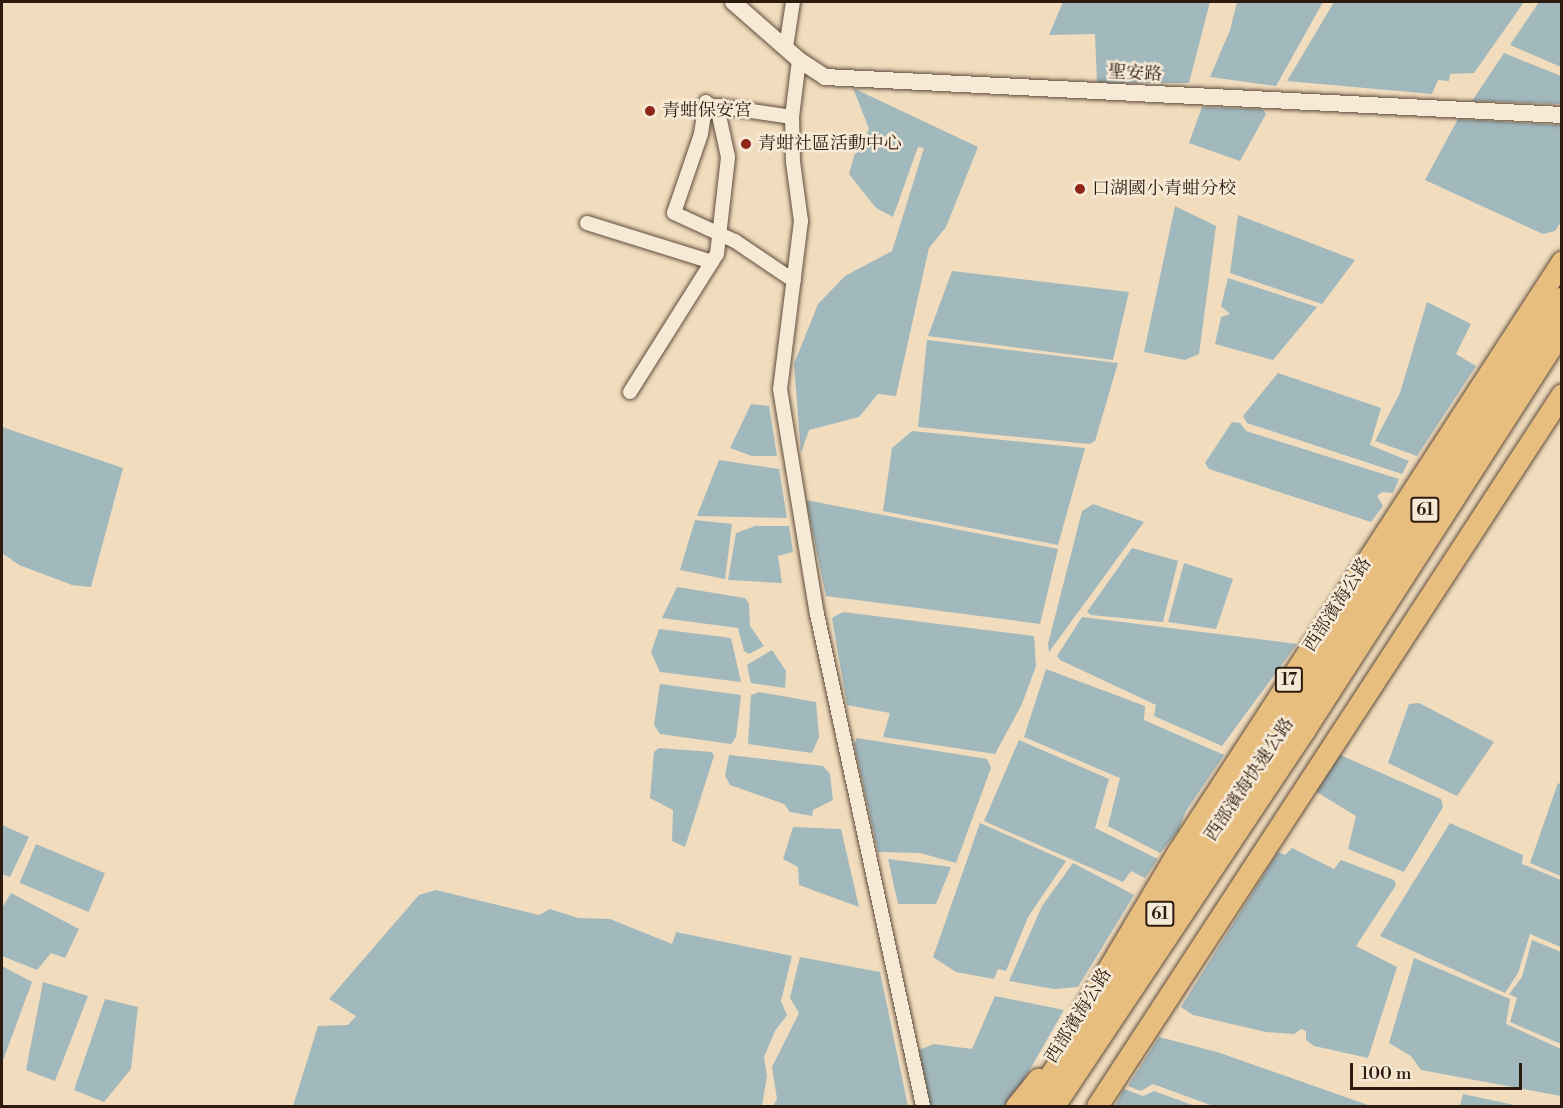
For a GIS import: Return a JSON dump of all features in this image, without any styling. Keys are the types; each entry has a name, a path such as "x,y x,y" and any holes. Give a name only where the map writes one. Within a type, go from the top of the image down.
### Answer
{"highway":[{"name":"西部濱海快速公路","path":"1054,1107 1296,726 1562,299"},
{"name":"西部濱海快速公路","path":"1030,1107 1296,726 1562,331"}],"main road":[{"name":"西部濱海公路","path":"1030,1107 1042,1074 1178,853 1562,261"},
{"path":"1097,1107 1562,394"},
{"path":"1016,1107 1042,1074"}],"street":[{"name":"聖安路","path":"733,2 799,60 825,77 1562,115"},
{"path":"786,47 793,2"},
{"path":"799,60 792,117 793,162 801,221 780,388 817,614 923,1107"},
{"path":"706,102 701,134 674,213 720,232 794,281"},
{"path":"630,392 712,262 720,232 728,157 717,106 792,117"},
{"path":"587,223 712,262"}],"water":[{"path":"1063,2 1210,2 1189,83 1097,83 1095,34 1049,35"},
{"path":"1237,2 1323,2 1276,86 1210,77 1230,30"},
{"path":"1334,2 1524,2 1474,73 1450,74 1449,81 1438,80 1432,94 1287,81"},
{"path":"1539,2 1561,2 1561,67 1510,45"},
{"path":"1504,53 1561,76 1561,104 1472,101"},
{"path":"853,88 978,147 946,227 929,248 896,396 878,394 859,417 809,430 801,453 794,364 818,304 845,276 892,251 924,148 918,147 893,217 876,208 849,174 855,153 851,145 862,142 869,129"},
{"path":"1202,107 1262,109 1266,114 1240,161 1189,143"},
{"path":"1458,119 1561,125 1561,222 1555,231 1543,234 1425,180"},
{"path":"1175,206 1216,226 1199,354 1185,360 1144,352"},
{"path":"1238,215 1355,260 1322,304 1230,273"},
{"path":"952,271 1129,292 1113,360 928,336"},
{"path":"1228,278 1317,307 1273,360 1215,344 1221,317 1230,314 1221,306"},
{"path":"1427,302 1471,324 1456,354 1476,366 1417,456 1375,441 1400,393"},
{"path":"927,340 1118,363 1095,441 1089,444 918,427"},
{"path":"1278,373 1381,408 1370,445 1409,461 1402,474 1247,423 1243,416"},
{"path":"751,404 769,406 777,456 752,456 730,448"},
{"path":"1232,422 1240,423 1246,431 1399,479 1393,493 1382,492 1377,496 1383,506 1371,522 1209,469 1205,463"},
{"path":"2,427 123,468 91,587 72,585 19,565 2,553"},
{"path":"912,431 1085,448 1058,545 883,511 892,448"},
{"path":"719,460 779,469 787,518 697,516"},
{"path":"806,500 1058,549 1040,624 826,596"},
{"path":"1093,504 1144,522 1049,652 1048,644 1082,511"},
{"path":"695,520 732,524 725,579 680,570"},
{"path":"755,526 789,526 793,552 778,556 782,583 728,580 736,533"},
{"path":"1132,548 1178,561 1163,622 1091,615 1087,612"},
{"path":"1184,563 1233,579 1216,629 1168,622"},
{"path":"677,587 745,598 749,604 750,626 764,646 749,654 744,651 738,628 662,618"},
{"path":"843,612 1034,636 1036,666 1022,704 995,754 883,737 890,713 847,705 832,618"},
{"path":"1082,617 1297,644 1222,746 1154,716 1156,705 1060,660 1057,656"},
{"path":"659,629 731,638 741,682 660,672 651,652"},
{"path":"772,650 786,671 785,688 751,683 747,665"},
{"path":"1046,669 1145,706 1144,720 1224,755 1186,811 1178,831 1160,853 1108,826 1120,778 1024,737"},
{"path":"660,684 741,695 736,737 731,744 660,734 654,725"},
{"path":"759,692 816,702 819,737 812,753 748,744 751,695"},
{"path":"1419,703 1494,742 1457,796 1388,763 1409,704"},
{"path":"857,738 987,759 991,768 956,863 920,853 878,852 854,744"},
{"path":"1019,740 1109,779 1095,828 1158,859 1145,878 1131,871 1123,882 984,821"},
{"path":"659,748 712,752 714,756 685,847 672,841 673,810 650,798 654,752"},
{"path":"729,755 823,766 830,774 833,800 813,810 812,816 790,812 784,804 730,785 725,776"},
{"path":"1340,755 1441,799 1443,807 1404,872 1348,849 1356,816 1315,791"},
{"path":"1558,783 1562,785 1561,876 1530,863"},
{"path":"980,823 1066,861 1028,917 1006,971 998,969 994,979 956,972 933,957"},
{"path":"1450,823 1523,855 1522,864 1561,880 1561,947 1530,934 1518,973 1505,993 1380,936"},
{"path":"2,825 29,837 10,877 2,874"},
{"path":"793,827 841,829 859,907 799,885 798,867 783,859"},
{"path":"36,844 105,873 89,912 20,883"},
{"path":"1292,848 1334,869 1341,860 1394,880 1396,885 1356,946 1397,967 1368,1058 1314,1046 1306,1040 1306,1031 1301,1029 1294,1034 1266,1032 1193,1015 1181,1007 1278,852 1285,855"},
{"path":"888,859 951,867 936,904 898,904"},
{"path":"1073,863 1134,895 1078,987 1054,989 1009,981 1042,906"},
{"path":"436,890 539,915 550,909 578,918 610,919 672,944 676,932 792,956 781,1001 787,1015 775,1031 764,1057 767,1076 762,1106 293,1106 318,1026 348,1025 356,1016 329,999 419,895"},
{"path":"11,893 79,929 65,958 51,953 37,970 2,956 2,908"},
{"path":"1532,940 1561,952 1561,1044 1510,1022 1517,998 1509,994 1522,977"},
{"path":"800,957 880,972 908,1106 773,1106 777,1099 772,1067 799,1013 790,998"},
{"path":"1414,958 1510,999 1506,1024 1561,1049 1561,1096 1421,1070 1411,1056 1389,1043"},
{"path":"2,966 32,982 2,1063"},
{"path":"43,982 88,996 55,1081 26,1070"},
{"path":"995,996 1064,1010 1009,1106 930,1106 919,1050 934,1044 972,1049"},
{"path":"105,999 138,1007 131,1069 104,1102 74,1090"},
{"path":"1159,1037 1217,1052 1371,1106 1213,1106 1153,1084 1141,1091 1128,1086"},
{"path":"1124,1089 1143,1096 1154,1091 1195,1106 1115,1106"},
{"path":"1463,1094 1519,1106 1460,1106"}],"place":[{"name":"青蚶保安宮","path":"650,111"},
{"name":"青蚶社區活動中心","path":"746,144"},
{"name":"口湖國小青蚶分校","path":"1080,189"}]}
